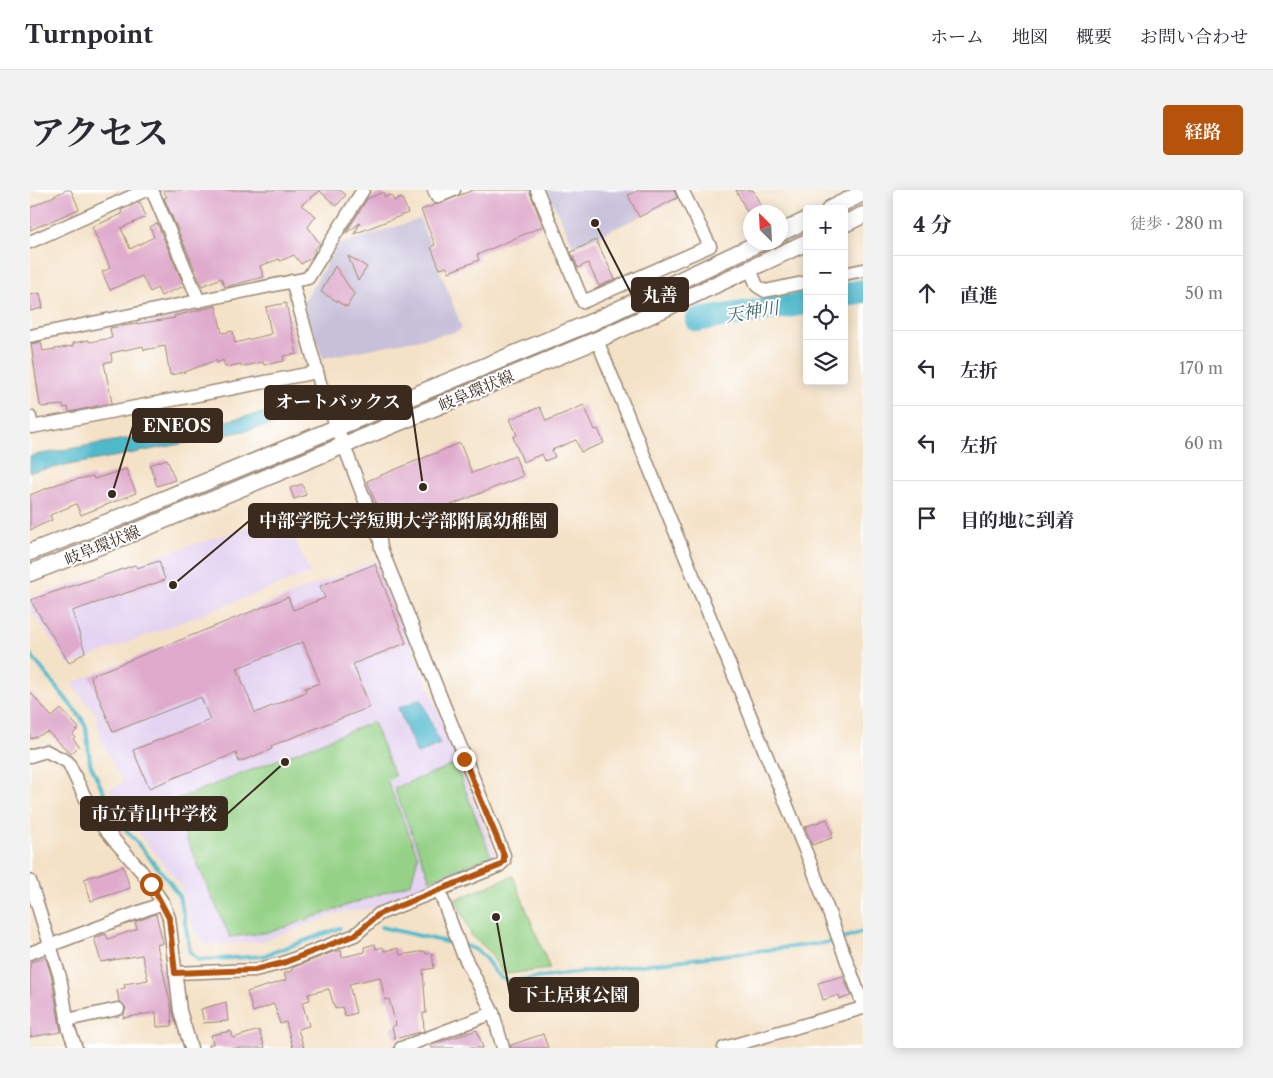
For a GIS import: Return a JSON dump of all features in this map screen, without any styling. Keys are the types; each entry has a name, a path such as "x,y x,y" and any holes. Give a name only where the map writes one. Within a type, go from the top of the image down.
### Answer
{"main road":[{"path":"838,205 863,193"},
{"path":"848,222 863,215"},
{"path":"788,229 803,222"},
{"name":"岐阜環状線","path":"30,573 344,446 597,340 803,244"},
{"name":"岐阜環状線","path":"30,552 116,519 336,424 592,322 744,250"}],"street":[{"path":"30,242 146,190"},
{"path":"152,190 199,301"},
{"path":"30,336 308,278 363,190"},
{"path":"434,190 437,197 454,190"},
{"path":"537,190 583,302 710,246 682,190"},
{"path":"750,269 757,286 765,292 803,283"},
{"path":"848,273 863,270"},
{"path":"175,973 255,970 283,963 355,935 379,914 499,866 504,861 504,855 381,548 380,540 319,377 292,281"},
{"path":"597,340 805,850 863,1006 724,1048"},
{"path":"30,417 32,427 319,377"},
{"path":"30,756 46,751 68,762 95,818 142,872 163,903 169,918 180,1010 191,1048"},
{"path":"30,881 48,944 60,977 67,1020 76,1048"},
{"path":"439,890 462,952 493,1013 503,1048"},
{"path":"30,952 163,903"},
{"path":"67,1020 118,1009"},
{"path":"401,1048 493,1013"}],"shaded area":[{"path":"547,190 674,190 679,199 574,247"},
{"path":"420,219 462,328 456,332 323,358 303,303 338,245"},
{"path":"284,515 310,573 69,665 30,609 30,598"},
{"path":"374,561 380,564 495,854 492,858 365,910 345,911 260,942 207,945 194,930 180,884 130,823 109,789 123,783 101,740 96,713 73,687 74,682"}],"green space":[{"path":"373,722 395,776 387,780 418,857 411,883 271,932 230,937 170,802"},
{"path":"455,764 491,856 430,880 394,788"},
{"path":"513,876 550,969 506,974 502,972 488,950 471,935 456,899"}],"water":[{"path":"373,387 377,399 291,421 30,472 30,456 225,421 348,395"},
{"path":"421,699 440,744 417,754 398,708"}],"building":[{"path":"66,190 71,190 79,209 30,230 30,208"},
{"path":"163,190 340,190 346,195 336,206 320,191 301,205 316,216 308,227 320,244 314,249 312,257 301,264 294,255 280,261 279,259 260,266 264,277 225,287 221,278 202,286 164,198 167,197"},
{"path":"473,190 529,190 543,226 477,255 479,260 449,272 447,267 440,269 431,247 435,245 421,210"},
{"path":"640,190 674,190 677,198 639,217 628,195"},
{"path":"736,190 753,190 760,205 744,205"},
{"path":"383,192 385,197 391,195 394,201 402,198 408,213 354,234 360,223 346,233 367,199"},
{"path":"140,202 146,217 121,228 130,249 154,237 150,227 157,223 184,286 161,296 157,288 150,292 142,276 110,290 102,272 110,268 92,227 122,214 121,210"},
{"path":"596,240 615,279 599,286 588,263 578,268 571,252"},
{"path":"348,256 367,267 358,281"},
{"path":"335,266 354,294 347,307 321,292"},
{"path":"40,293 43,308 30,311 30,295"},
{"path":"286,303 297,354 283,356 284,361 264,365 263,362 241,367 241,364 225,367 223,360 217,363 216,360 185,372 170,375 165,346 144,350 143,346 111,353 112,361 104,363 112,403 69,412 68,407 64,408 63,405 42,407 40,405 31,344 41,342 43,351 73,346 73,343 112,338 110,328 175,318 174,316 216,306 222,333 233,331 235,343 271,334 266,307"},
{"path":"584,405 595,430 598,429 604,443 581,452 576,440 552,450 555,457 545,461 542,454 523,462 513,437 517,435 510,419 540,407 546,421"},
{"path":"460,443 472,473 515,456 523,476 387,531 367,481"},
{"path":"167,459 175,480 157,486 150,465"},
{"path":"126,469 136,493 81,515 76,504 50,515 52,520 30,530 30,495 60,483 93,476 94,479"},
{"path":"302,484 306,495 294,499 290,488"},
{"path":"159,561 165,580 72,611 85,652 69,663 30,600 135,565 137,568"},
{"path":"375,564 406,643 353,664 370,707 271,746 272,749 239,762 236,753 149,788 133,750 210,720 201,697 113,732 90,676 288,597 293,610 325,598 320,586","holes":["303,642 320,683 305,688 306,692 255,713 237,668"]},
{"path":"30,692 52,717 61,709 79,728 73,734 75,737 73,739 79,746 71,754 48,732 30,739"},
{"path":"827,819 833,834 831,834 832,838 812,845 805,827"},
{"path":"123,866 130,888 91,901 84,879"},
{"path":"156,914 163,943 157,945 171,1006 172,1026 157,1027 156,1012 123,1018 126,1008 119,1001 117,990 125,988 124,984 148,980 142,955 101,962 94,938 106,934 108,939 137,929 135,922"},
{"path":"375,944 376,949 383,947 384,951 398,948 400,955 425,951 426,954 432,953 434,968 423,970 426,1013 423,1013 424,1031 395,1039 392,1027 396,1025 389,999 385,1000 380,977 349,984 356,1013 345,1016 342,1007 335,1009 329,989 308,994 310,1000 302,1002 309,1026 298,1029 304,1048 293,1048 286,1022 280,1024 274,1004 253,1012 247,992 286,980 284,973 292,971 292,968 333,952 341,950 342,957 365,952 364,947"},
{"path":"46,958 52,979 61,1032 30,1037 30,962"},
{"path":"843,976 851,996 840,999 839,995 823,1000 818,983"},
{"path":"226,1002 228,1021 204,1023 201,1009"},
{"path":"259,1030 265,1048 209,1048 209,1045 213,1044 211,1035 231,1031 233,1038"},
{"path":"477,1030 483,1048 431,1048 431,1045"},
{"path":"543,1034 548,1048 511,1048 511,1045"}],"waterway":[{"name":"天神川","path":"848,294 863,291"},
{"name":"天神川","path":"697,320 803,304"},
{"path":"30,654 82,719 86,727 90,763 114,815 179,896 190,952 199,960 263,956 340,928"},
{"path":"381,927 455,944"},
{"path":"462,945 480,953 498,975 510,981 832,942 863,932"}],"place":[{"name":"丸善","path":"595,223"},
{"name":"オートバックス","path":"423,487"},
{"name":"ENEOS","path":"112,494"},
{"name":"中部学院大学短期大学部附属幼稚園","path":"173,585"},
{"name":"市立青山中学校","path":"285,762"},
{"name":"下土居東公園","path":"496,917"}],"route":[{"path":"151,884 163,903 169,918 175,973 255,970 283,963 355,935 379,914 499,866 504,861 504,855 464,759"}]}
